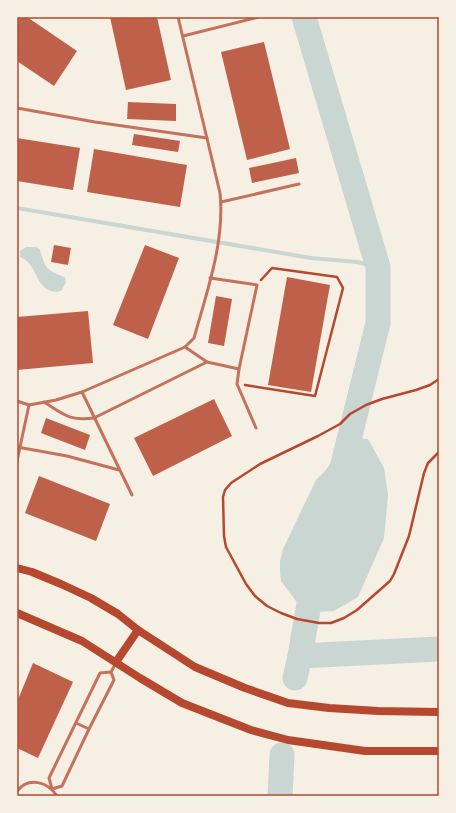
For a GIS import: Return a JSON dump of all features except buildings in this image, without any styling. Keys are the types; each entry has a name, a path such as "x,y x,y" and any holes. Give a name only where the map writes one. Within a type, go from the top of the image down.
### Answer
{"main road":[{"path":"17,568 32,572 91,598 118,614 138,630 195,667 245,688 288,703 329,708 378,711 439,712"},
{"path":"17,613 82,641 182,703 251,730 282,738 365,751 439,751"},
{"path":"116,662 138,630"}],"lane":[{"path":"17,401 29,405 82,392 185,347 194,338 215,257 220,226 221,202 178,17"},
{"path":"183,36 259,17"},
{"path":"17,108 95,122 207,138"},
{"path":"221,202 299,184"},
{"path":"210,278 257,285 237,384 256,428"},
{"path":"185,347 207,362 239,369"},
{"path":"44,402 68,417 81,420 94,418 207,362"},
{"path":"82,392 132,495"},
{"path":"17,461 18,447 29,405"},
{"path":"18,447 67,456 119,470"},
{"path":"52,789 62,786 88,729 114,680 111,672 116,662"},
{"path":"52,789 49,778 100,672 111,672"},
{"path":"76,723 88,729"},
{"path":"17,791 25,784 39,782 46,784 57,796"}],"path":[{"path":"237,384 315,396 343,288 337,277 272,268 257,285"},
{"path":"439,379 430,385 416,390 366,405 350,414 340,424 260,464 231,482 225,490 223,497 224,536 226,547 246,584 255,596 267,606 280,613 297,619 319,623 331,623 344,618 357,610 390,581 394,574 409,536 424,473 428,463 439,452"}],"shaded area":[{"path":"26,247 36,247 40,250 43,261 50,271 65,277 66,282 62,290 57,292 48,290 43,286 29,264 20,257 20,251"},
{"path":"354,438 368,439 384,468 388,495 384,538 358,597 334,611 314,612 299,605 281,581 280,561 283,549 316,480 337,455"}],"waterway":[{"path":"304,17 378,267 378,323 340,476"},
{"path":"17,208 311,258 357,262 378,267"},
{"path":"300,656 314,575"},
{"path":"295,678 300,656 439,649"},
{"path":"280,796 282,755"}]}
